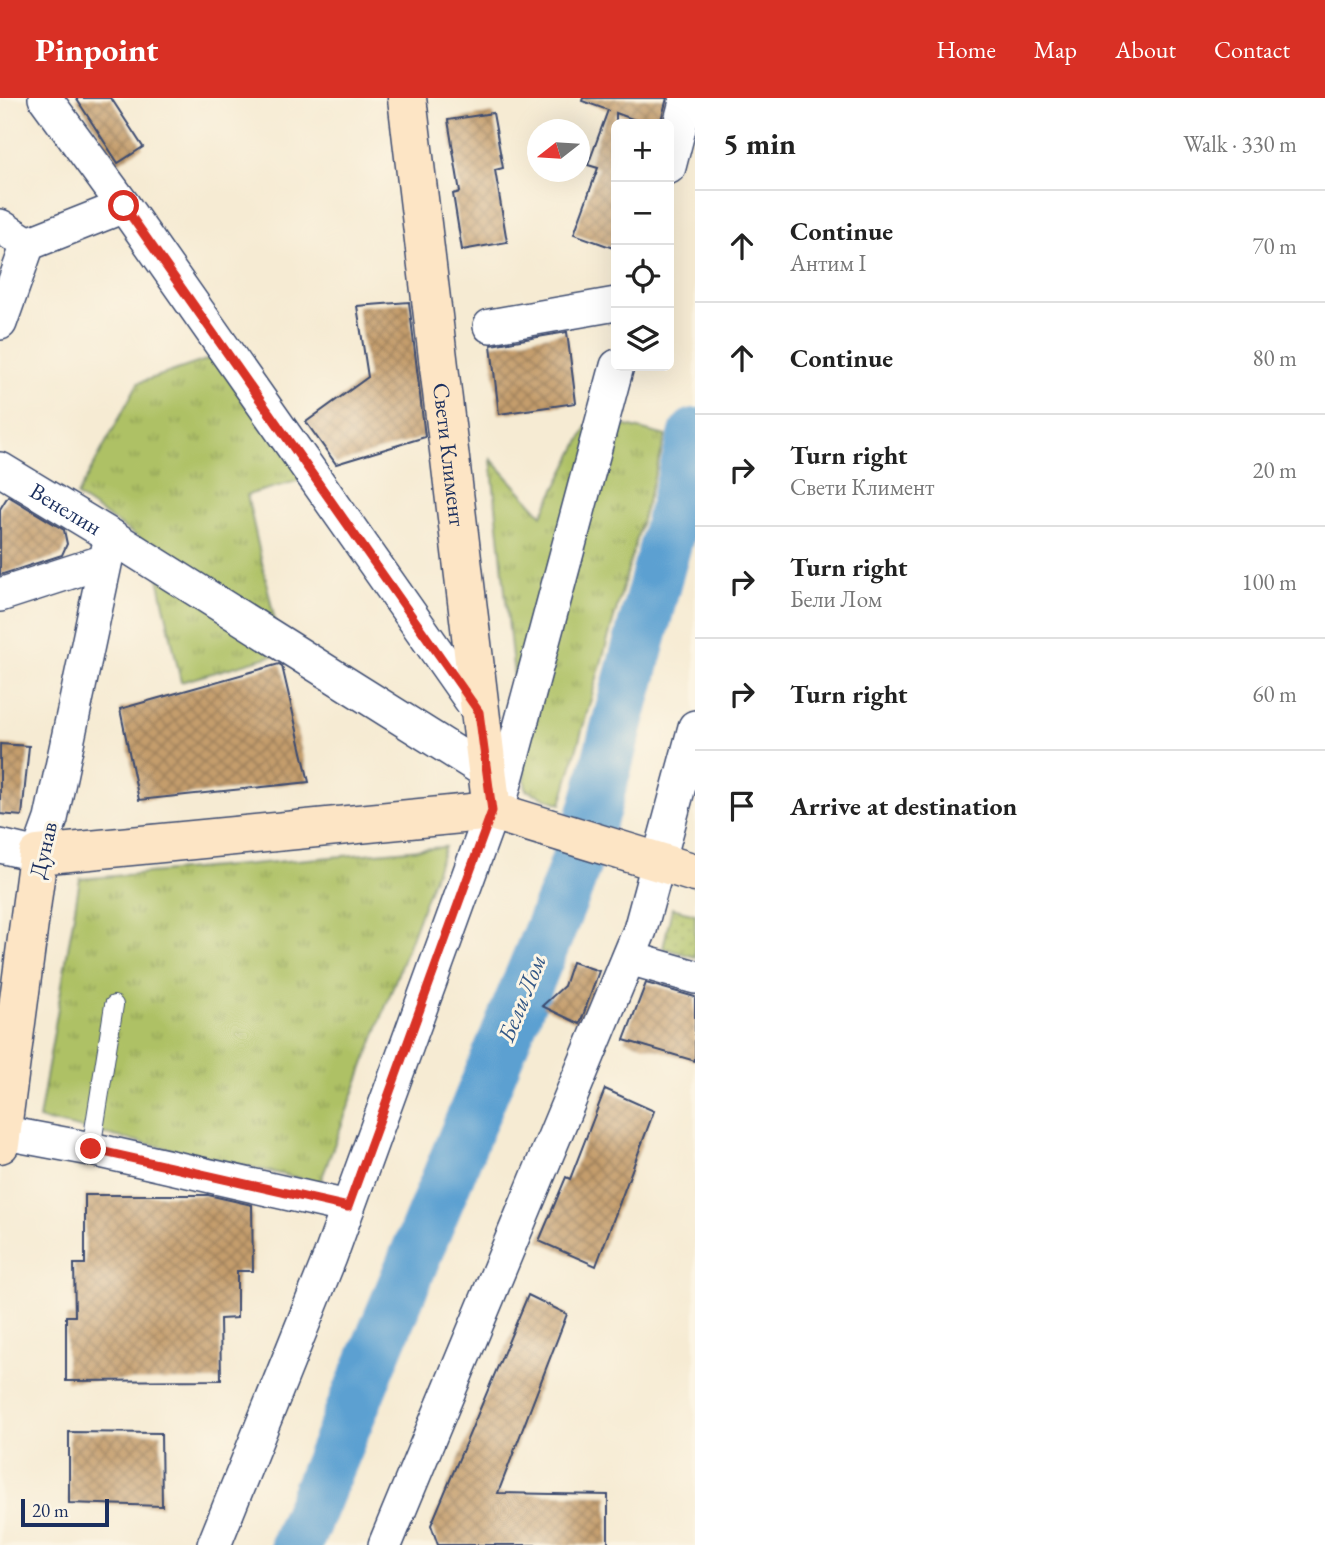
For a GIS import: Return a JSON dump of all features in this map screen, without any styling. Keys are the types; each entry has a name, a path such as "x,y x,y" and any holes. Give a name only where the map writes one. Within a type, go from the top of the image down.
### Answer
{"street":[{"path":"45,98 124,206 479,712"},
{"name":"Свети Климент","path":"407,98 479,712 494,812"},
{"path":"674,148 687,98"},
{"path":"0,323 28,244 124,206"},
{"path":"0,226 28,244"},
{"path":"490,326 611,305"},
{"path":"214,1545 330,1257 494,812 616,371"},
{"name":"Венелин","path":"0,469 108,548 488,773"},
{"path":"0,596 108,548"},
{"name":"Дунав","path":"0,1136 38,855 51,819 108,548"},
{"path":"385,1545 640,930 695,727"},
{"path":"0,846 38,855 494,812 695,873"},
{"path":"629,958 695,977"},
{"path":"0,1136 91,1149 348,1207"}],"lane":[{"path":"91,1149 114,1005"}],"green space":[{"path":"221,355 304,479 247,495 282,653 181,682 151,546 77,496 138,383"},
{"path":"592,417 666,436 561,804 526,790 491,459 542,515"},
{"path":"445,847 320,1183 39,1119 80,879"},
{"path":"672,908 695,914 695,957 663,948"}],"building":[{"path":"76,98 111,98 143,147 118,163"},
{"path":"583,98 667,98 661,119 632,119 616,113 616,119 611,119 611,247 574,234 598,168 590,166 590,160 608,110 582,101"},
{"path":"493,113 503,168 495,170 507,242 462,250 453,194 460,192 448,120"},
{"path":"409,302 425,437 336,464 306,422 368,377 357,306"},
{"path":"567,332 576,403 499,414 491,345"},
{"path":"8,496 64,530 67,544 62,555 0,575 0,509"},
{"path":"279,664 282,666 309,782 139,800 120,709"},
{"path":"0,744 29,746 22,816 0,814"},
{"path":"572,962 599,971 580,1024 542,1006 564,986"},
{"path":"646,983 695,997 695,1061 624,1040"},
{"path":"605,1089 654,1111 596,1266 539,1241 566,1177 570,1179"},
{"path":"85,1195 208,1195 252,1205 253,1271 237,1271 237,1318 220,1319 221,1380 66,1381 66,1316 75,1316 74,1264 85,1264"},
{"path":"528,1295 567,1314 498,1493 608,1495 608,1545 438,1545 431,1525"},
{"path":"69,1432 161,1433 162,1506 69,1503"}],"waterway":[{"name":"Бели Лом","path":"296,1545 567,888 595,808 695,434"}],"route":[{"path":"91,1149 348,1207 492,811 479,712 124,206"}]}
